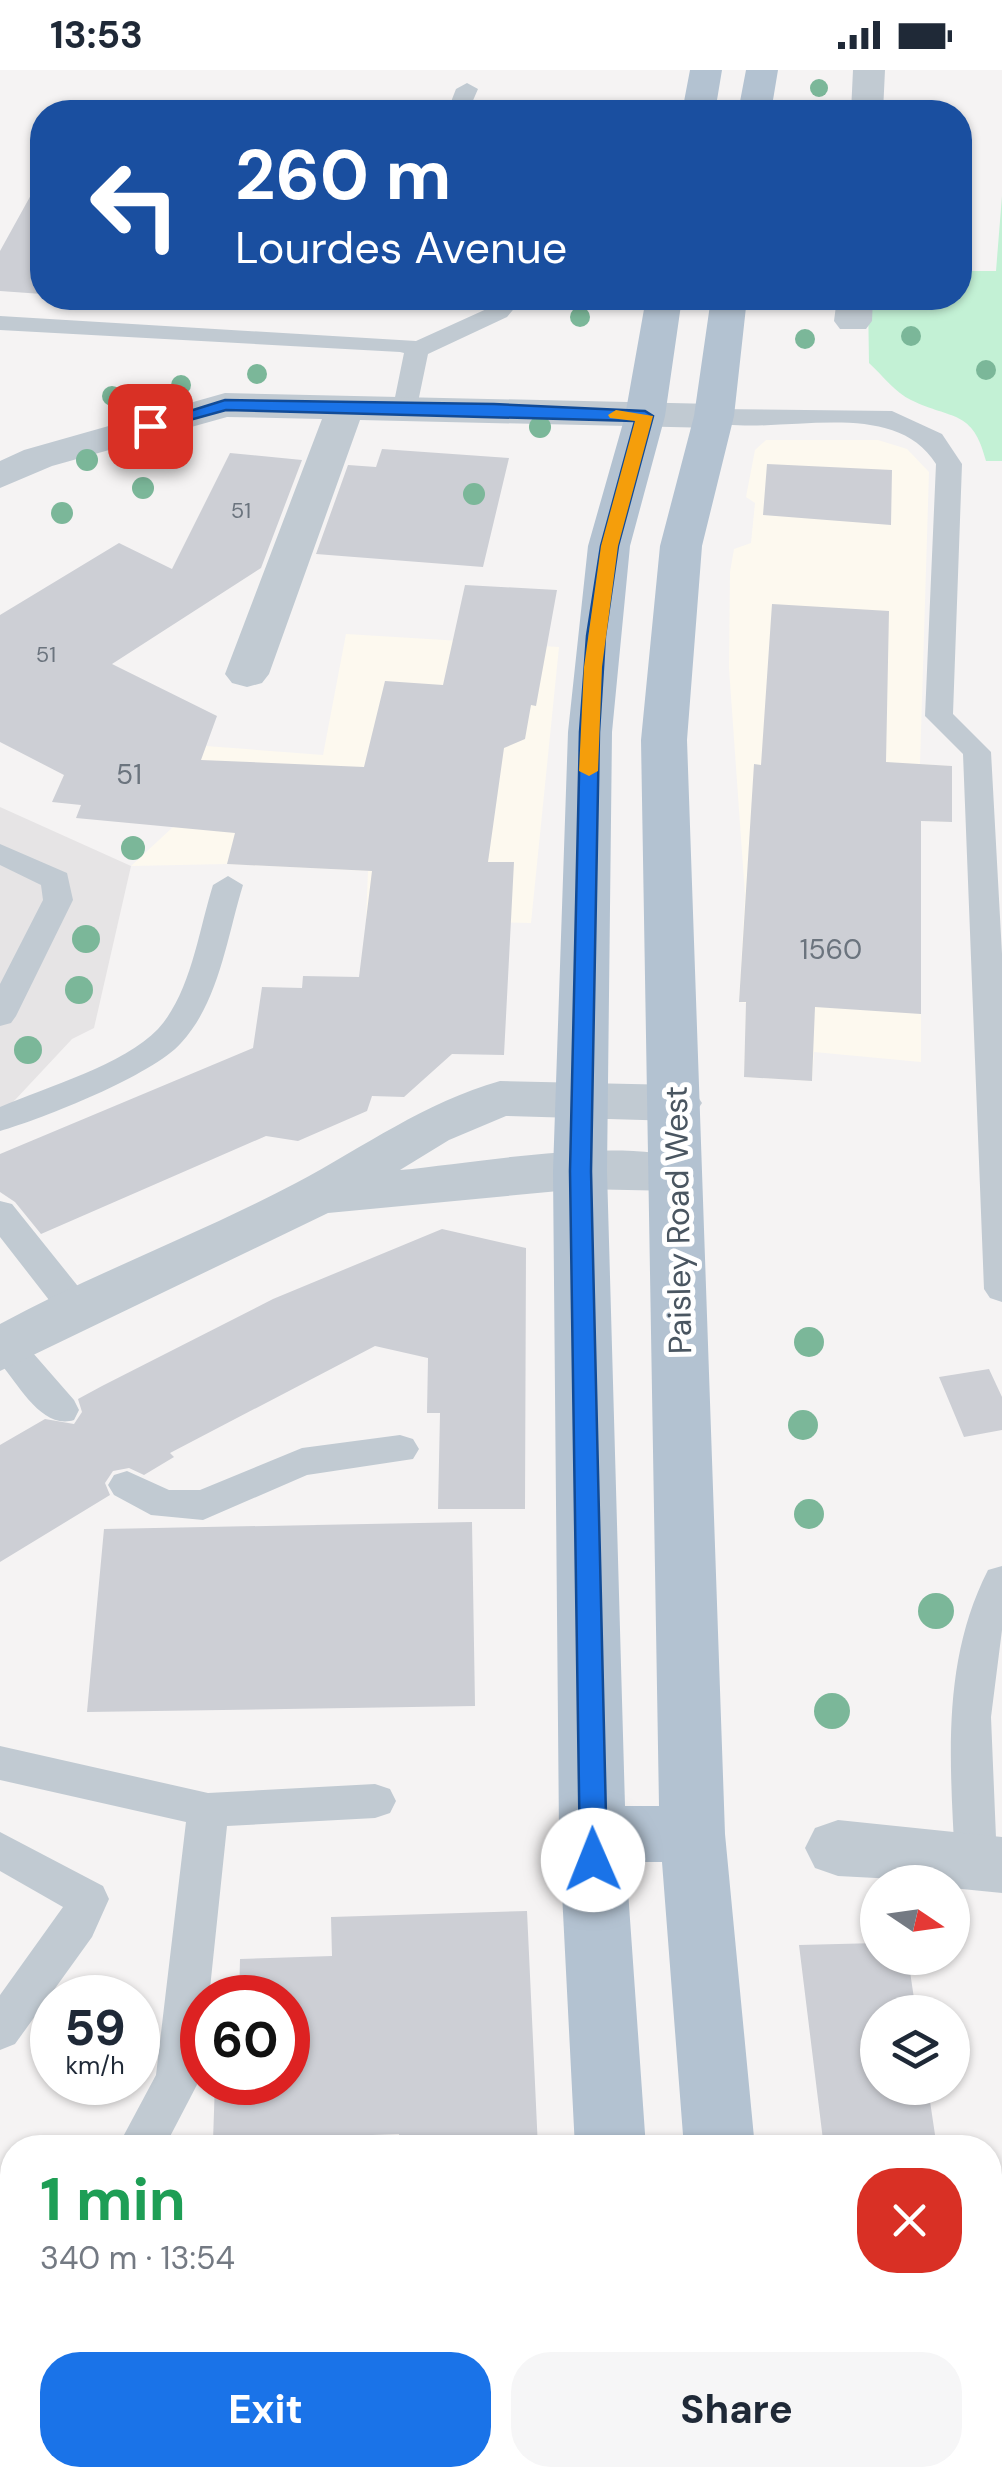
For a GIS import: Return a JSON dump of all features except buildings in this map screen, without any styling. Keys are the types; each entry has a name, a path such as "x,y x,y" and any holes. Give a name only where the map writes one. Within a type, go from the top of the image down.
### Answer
{"main road":[{"path":"700,100 706,70"},
{"path":"757,100 762,70"},
{"path":"611,2135 592,1834 580,1171 593,667 609,546 645,416 662,310"},
{"name":"Paisley Road West","path":"719,2135 692,1834 664,740 681,546 714,416 727,310"},
{"path":"592,1834 692,1834"}],"street":[{"path":"868,100 870,70"},
{"path":"0,476 38,458 225,405 714,416"},
{"path":"247,674 346,406"},
{"path":"3,1348 76,1308 314,1198 431,1127 500,1098 676,1103"},
{"path":"314,1198 580,1171 675,1173"},
{"path":"838,1848 989,1864"}],"lane":[{"path":"463,100 468,89"},
{"path":"0,323 418,350 501,310"},
{"path":"405,407 418,350"},
{"path":"714,416 892,418 933,438 950,464 939,716 977,752 993,933 1002,1289"},
{"path":"0,852 56,880 58,900 0,1016"},
{"path":"0,1120 136,1058 170,1037 190,1000 228,885"},
{"path":"0,1213 76,1308"},
{"path":"3,1348 61,1410"},
{"path":"126,1485 164,1506 204,1505 302,1462 400,1450"},
{"path":"989,1864 970,1722 986,1606 1002,1581"},
{"path":"0,1763 208,1810 374,1802"},
{"path":"147,2135 178,2079 208,1810"},
{"path":"0,1850 88,1899 77,1924 0,2030"}],"shaded area":[{"path":"766,440 878,440 907,449 929,472 920,764 952,766 952,822 921,821 921,1062 814,1052 812,1081 744,1077 746,1003 739,1002 745,895 729,668 730,572 734,549 751,543 755,503 746,497 755,450"},
{"path":"346,634 559,647 531,923 366,919 368,871 227,864 131,866 173,827 206,746 323,755"},
{"path":"0,807 131,866 94,1028 72,1039 0,1116"}],"green space":[{"path":"1002,196 1002,461 986,461 975,432 967,424 905,397 869,363 868,310 972,310 972,271 996,271"}],"slow traffic":[{"path":"589,771 593,667 609,546 645,416 616,415"}],"route":[{"path":"150,426 225,405 494,408 645,416 609,546 596,636 590,732 580,1171 593,1860"}]}
